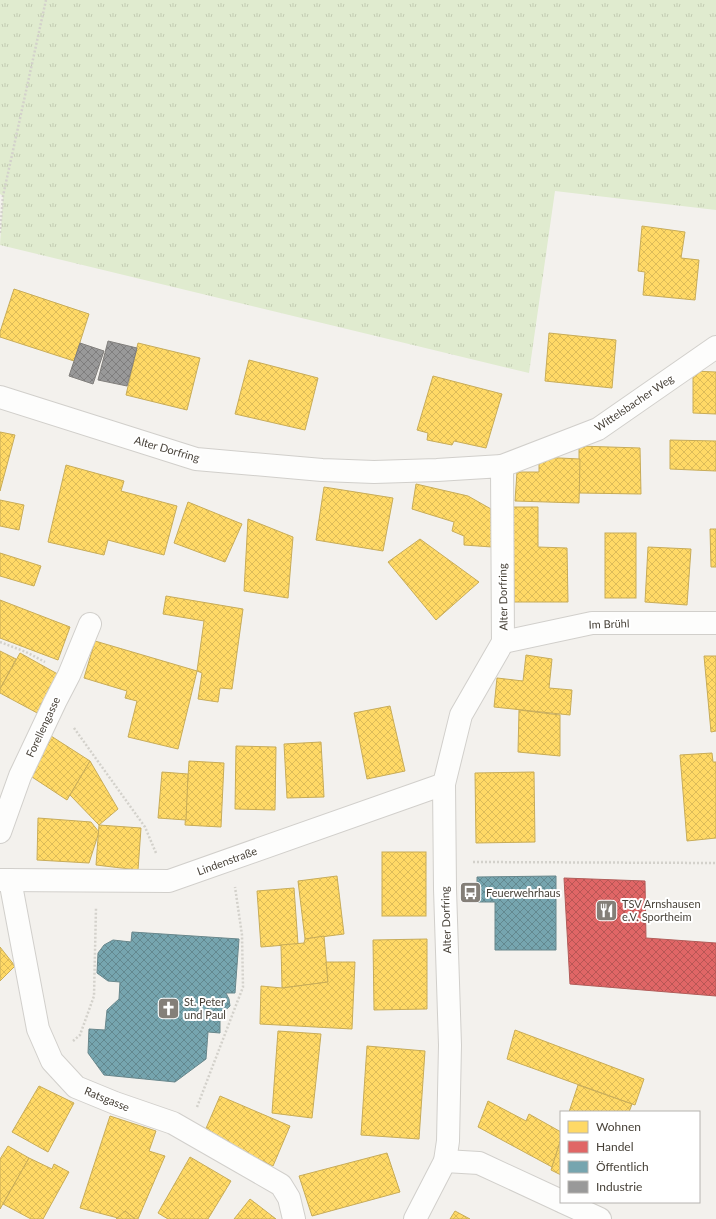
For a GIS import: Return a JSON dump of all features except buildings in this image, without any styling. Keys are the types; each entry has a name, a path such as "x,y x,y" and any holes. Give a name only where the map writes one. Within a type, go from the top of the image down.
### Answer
{"street":[{"name":"Wittelsbacher Weg","path":"502,466 598,429 716,346"},
{"name":"Alter Dorfring","path":"0,397 196,459 322,470 374,472 502,466 503,642 453,718 444,784 444,862 450,1045 448,1141 445,1161 415,1219"},
{"name":"Im Brühl","path":"503,642 592,623 716,623"},
{"name":"Forellengasse","path":"0,832 20,776 69,675 90,624"},
{"name":"Lindenstraße","path":"5,880 169,881 444,784"},
{"name":"Ratsgasse","path":"5,880 38,1029 52,1061 76,1087 115,1103 173,1123 281,1185 289,1198 294,1219"},
{"path":"445,1161 478,1163 560,1200"},
{"path":"566,1203 600,1219"}],"path":[{"path":"0,233 3,196 46,0"},
{"path":"0,642 26,652 69,675"},
{"path":"55,702 145,826 169,881"},
{"path":"188,1132 243,987 242,935 231,859"},
{"path":"444,862 716,864"},
{"path":"52,1061 80,1035 94,996 96,881"}],"green space":[{"path":"0,0 716,0 716,210 555,191 529,373 0,245 3,196 0,194"}],"place":[{"name":"Feuerwehrhaus","path":"470,893"},
{"name":"TSV Arnshausen e.V. Sportheim","path":"606,910"},
{"name":"St. Peter und Paul","path":"168,1008"}]}
